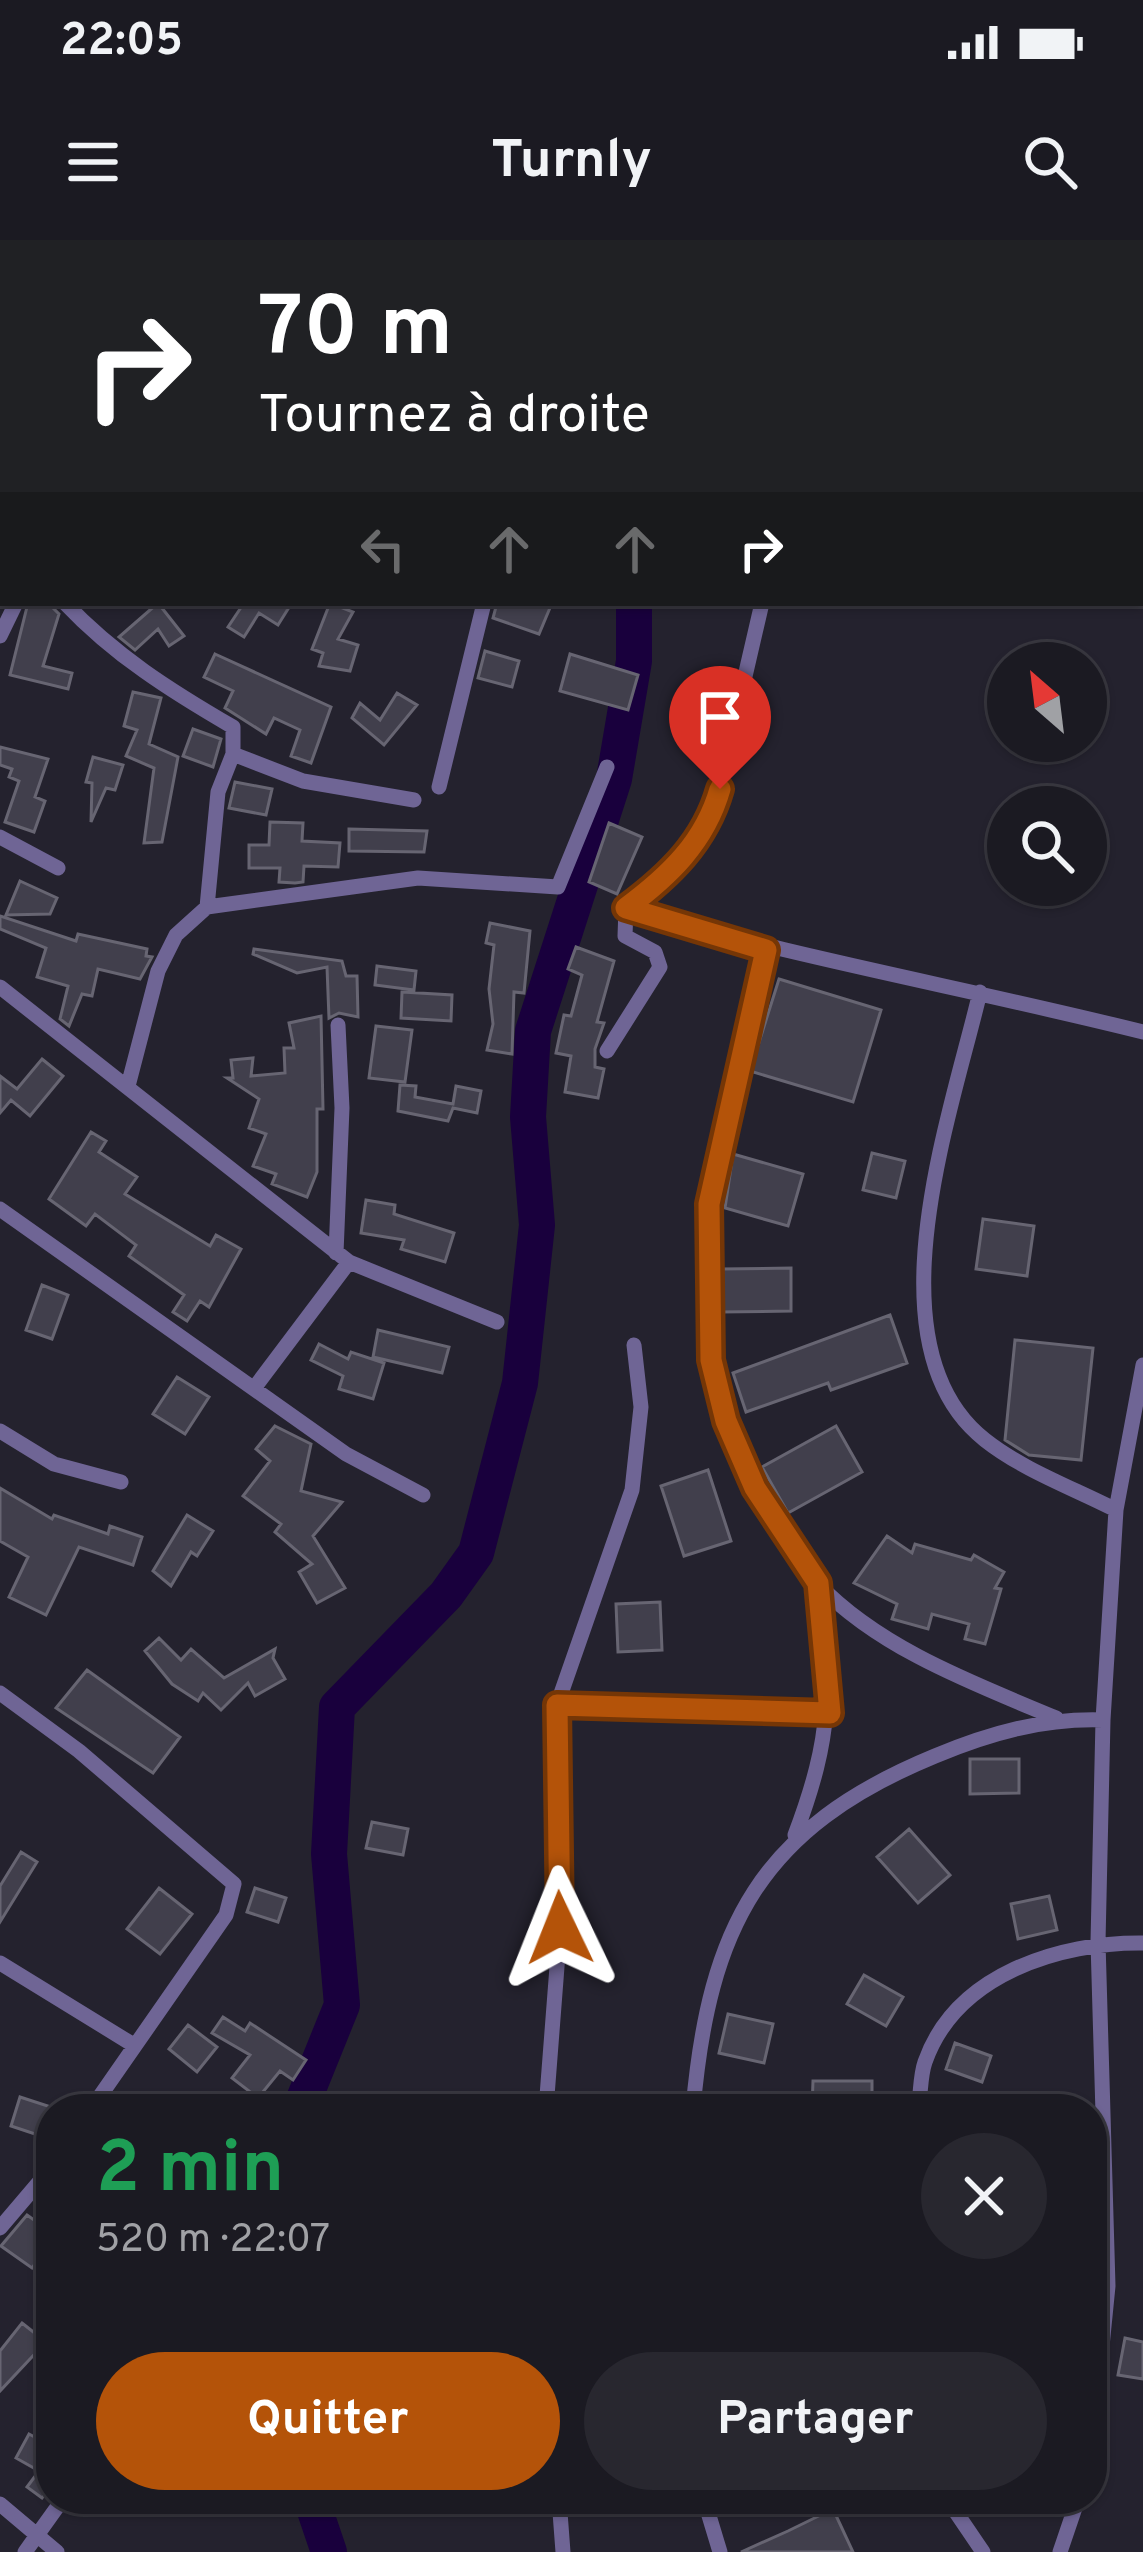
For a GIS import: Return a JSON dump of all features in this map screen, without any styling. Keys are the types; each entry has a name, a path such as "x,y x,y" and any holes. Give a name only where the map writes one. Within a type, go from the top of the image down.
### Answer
{"street":[{"path":"0,636 15,606"},
{"path":"68,606 95,634 164,687 233,727 232,754 218,792 207,907"},
{"path":"439,787 483,606"},
{"path":"626,908 658,884 712,819 761,606"},
{"path":"232,754 303,781 414,800"},
{"path":"128,1086 158,970 176,935 207,907 418,878 558,886 607,767"},
{"path":"0,837 58,868"},
{"path":"626,908 766,950 980,992 1143,1032"},
{"path":"607,1051 660,967 656,952 625,936 626,908"},
{"path":"766,950 709,1204 711,1360 726,1421 755,1488 818,1583 908,1648 1056,1718"},
{"path":"0,987 342,1258 497,1322"},
{"path":"980,992 925,1231 923,1282 932,1350 951,1400 983,1439 1116,1510"},
{"path":"255,1387 342,1258 338,1025"},
{"path":"0,1209 346,1454 423,1495"},
{"path":"547,2094 560,1928 557,1705 632,1490 641,1407 634,1345"},
{"path":"1102,2094 1097,1942 1103,1720 1116,1510 1135,1455 1143,1365"},
{"path":"0,1431 54,1464 121,1482"},
{"path":"695,2094 707,1992 746,1903 794,1838 816,1779 830,1713 818,1583"},
{"path":"0,1693 80,1751 234,1884 226,1916 100,2094"},
{"path":"557,1705 830,1713"},
{"path":"794,1838 855,1794 970,1742 1056,1718 1103,1720"},
{"path":"921,2094 925,2062 949,2023 979,1990 1028,1962 1097,1942 1143,1942"},
{"path":"0,1963 132,2044"},
{"path":"0,2228 36,2186"},
{"path":"1107,2255 1107,2296"},
{"path":"0,2504 57,2552"},
{"path":"26,2552 53,2514"},
{"path":"560,2514 562,2552"},
{"path":"709,2514 720,2552"},
{"path":"957,2514 983,2552"},
{"path":"1060,2552 1073,2514"}],"building":[{"path":"27,606 51,606 59,614 43,666 72,673 68,689 10,675"},
{"path":"155,606 160,606 184,636 169,646 158,629 135,650 119,637"},
{"path":"242,606 288,609 278,625 259,613 244,637 228,627"},
{"path":"329,606 353,612 338,639 358,645 350,671 319,666 323,653 312,649"},
{"path":"496,606 551,606 539,634 493,618"},
{"path":"485,651 519,661 512,687 478,678"},
{"path":"215,654 331,707 311,763 291,756 300,730 274,718 266,734 225,708 233,691 204,677"},
{"path":"570,654 638,675 628,710 560,691"},
{"path":"133,692 161,698 149,744 178,757 162,842 144,843 154,768 126,756 137,730 124,726"},
{"path":"397,693 417,705 384,745 352,718 360,703 380,720"},
{"path":"692,695 713,697 702,743 682,737"},
{"path":"193,729 221,739 213,767 183,756"},
{"path":"0,747 48,759 35,797 45,801 34,832 5,822 19,781 9,777 12,769 0,765"},
{"path":"93,757 123,765 115,790 106,788 91,822 92,783 86,782"},
{"path":"235,782 272,789 266,815 229,808"},
{"path":"270,822 303,823 302,841 340,843 338,867 304,866 303,882 295,883 279,882 280,868 249,868 249,845 269,845"},
{"path":"609,823 642,837 617,894 589,882"},
{"path":"349,829 427,831 424,852 349,851"},
{"path":"20,881 57,898 50,914 6,915"},
{"path":"0,916 76,941 78,934 147,949 146,956 152,957 140,979 98,969 92,996 82,994 69,1026 60,1019 68,986 37,977 46,948 0,929"},
{"path":"490,923 530,931 524,993 514,992 512,1054 487,1050 493,1024 489,989 494,945 486,943"},
{"path":"576,947 614,961 597,1022 604,1023 595,1049 595,1067 604,1069 598,1098 565,1092 571,1056 556,1053 564,1015 571,1016 582,975 568,969"},
{"path":"254,949 342,961 346,976 357,976 358,1017 339,1013 329,1018 327,967 297,973 253,954"},
{"path":"377,966 416,971 414,990 375,985"},
{"path":"779,979 881,1010 853,1102 750,1071"},
{"path":"402,992 452,995 451,1021 401,1018"},
{"path":"321,1016 323,1109 317,1109 317,1172 307,1197 272,1184 276,1174 253,1166 266,1134 249,1128 259,1099 227,1078 233,1078 231,1060 253,1058 251,1076 285,1073 284,1048 294,1048 289,1023"},
{"path":"376,1026 412,1030 405,1082 369,1078"},
{"path":"42,1059 63,1076 30,1116 11,1100 0,1113 0,1076 17,1089"},
{"path":"400,1085 416,1086 415,1097 453,1104 456,1086 481,1091 477,1113 453,1108 448,1121 398,1111"},
{"path":"91,1132 106,1141 99,1152 137,1177 125,1194 210,1246 216,1235 241,1249 209,1307 200,1301 187,1321 173,1312 184,1295 129,1256 136,1245 95,1214 86,1226 49,1199"},
{"path":"872,1153 905,1161 896,1198 863,1190"},
{"path":"733,1154 803,1174 788,1226 725,1208"},
{"path":"366,1200 395,1205 394,1214 454,1233 445,1262 401,1249 404,1240 361,1233"},
{"path":"983,1219 1034,1226 1027,1276 976,1269"},
{"path":"791,1268 791,1311 721,1312 721,1269"},
{"path":"42,1285 68,1295 52,1339 26,1330"},
{"path":"890,1315 907,1363 831,1390 828,1383 746,1412 733,1373"},
{"path":"378,1330 449,1347 442,1373 373,1357"},
{"path":"1015,1340 1093,1348 1081,1460 1029,1455 1005,1440"},
{"path":"319,1344 348,1359 351,1352 384,1363 373,1399 339,1389 343,1376 311,1360"},
{"path":"177,1377 209,1397 185,1434 153,1414"},
{"path":"275,1426 311,1444 301,1491 342,1502 313,1536 345,1588 317,1603 299,1572 312,1564 275,1532 281,1524 243,1496 270,1461 256,1449"},
{"path":"836,1426 862,1472 788,1513 762,1467"},
{"path":"708,1470 731,1541 684,1556 661,1486"},
{"path":"0,1488 52,1519 54,1515 108,1534 110,1526 142,1537 133,1565 79,1547 46,1615 9,1597 28,1557 0,1541"},
{"path":"187,1515 213,1531 197,1556 191,1552 171,1586 153,1571"},
{"path":"887,1536 912,1553 915,1544 971,1560 974,1555 1004,1572 995,1588 1001,1589 985,1644 965,1639 969,1624 932,1614 928,1629 892,1619 897,1604 854,1583"},
{"path":"660,1602 662,1650 618,1652 616,1604"},
{"path":"159,1638 181,1660 191,1649 224,1678 275,1649 273,1658 285,1679 255,1696 248,1683 221,1710 203,1693 198,1701 172,1684 145,1651"},
{"path":"87,1670 180,1737 153,1773 56,1708"},
{"path":"970,1759 1019,1759 1019,1793 970,1794"},
{"path":"372,1822 408,1829 403,1855 366,1848"},
{"path":"909,1829 950,1875 918,1903 877,1857"},
{"path":"21,1852 37,1862 0,1922 0,1886"},
{"path":"159,1888 192,1914 160,1954 127,1929"},
{"path":"255,1888 286,1898 278,1922 247,1912"},
{"path":"1049,1896 1057,1930 1018,1939 1011,1904"},
{"path":"864,1975 903,1997 886,2026 847,2004"},
{"path":"728,2014 773,2024 764,2063 719,2053"},
{"path":"223,2017 245,2031 250,2023 306,2060 293,2080 280,2071 261,2094 253,2094 232,2078 250,2055 212,2033"},
{"path":"188,2025 217,2047 197,2072 169,2049"},
{"path":"955,2043 991,2056 982,2082 946,2069"},
{"path":"813,2081 872,2081 872,2094 813,2094"},
{"path":"20,2097 36,2102 36,2134 11,2126"},
{"path":"27,2215 36,2221 32,2268 1,2246"},
{"path":"22,2323 36,2334 36,2353 0,2391 0,2351"},
{"path":"1125,2338 1143,2342 1143,2379 1118,2375"},
{"path":"29,2434 36,2438 36,2469 16,2458"},
{"path":"823,2514 835,2514 853,2552 741,2552"}],"waterway":[{"path":"306,2094 342,2005 329,1854 337,1707 446,1595 476,1553 520,1383 537,1225 528,1117 533,1031 614,779 634,661 634,606"},
{"path":"316,2514 329,2552"}],"route":[{"path":"560,1928 557,1705 830,1713 818,1583 755,1488 726,1421 711,1360 706,1275 709,1204 766,950 626,908 658,884 695,844 712,819 720,789"}]}
